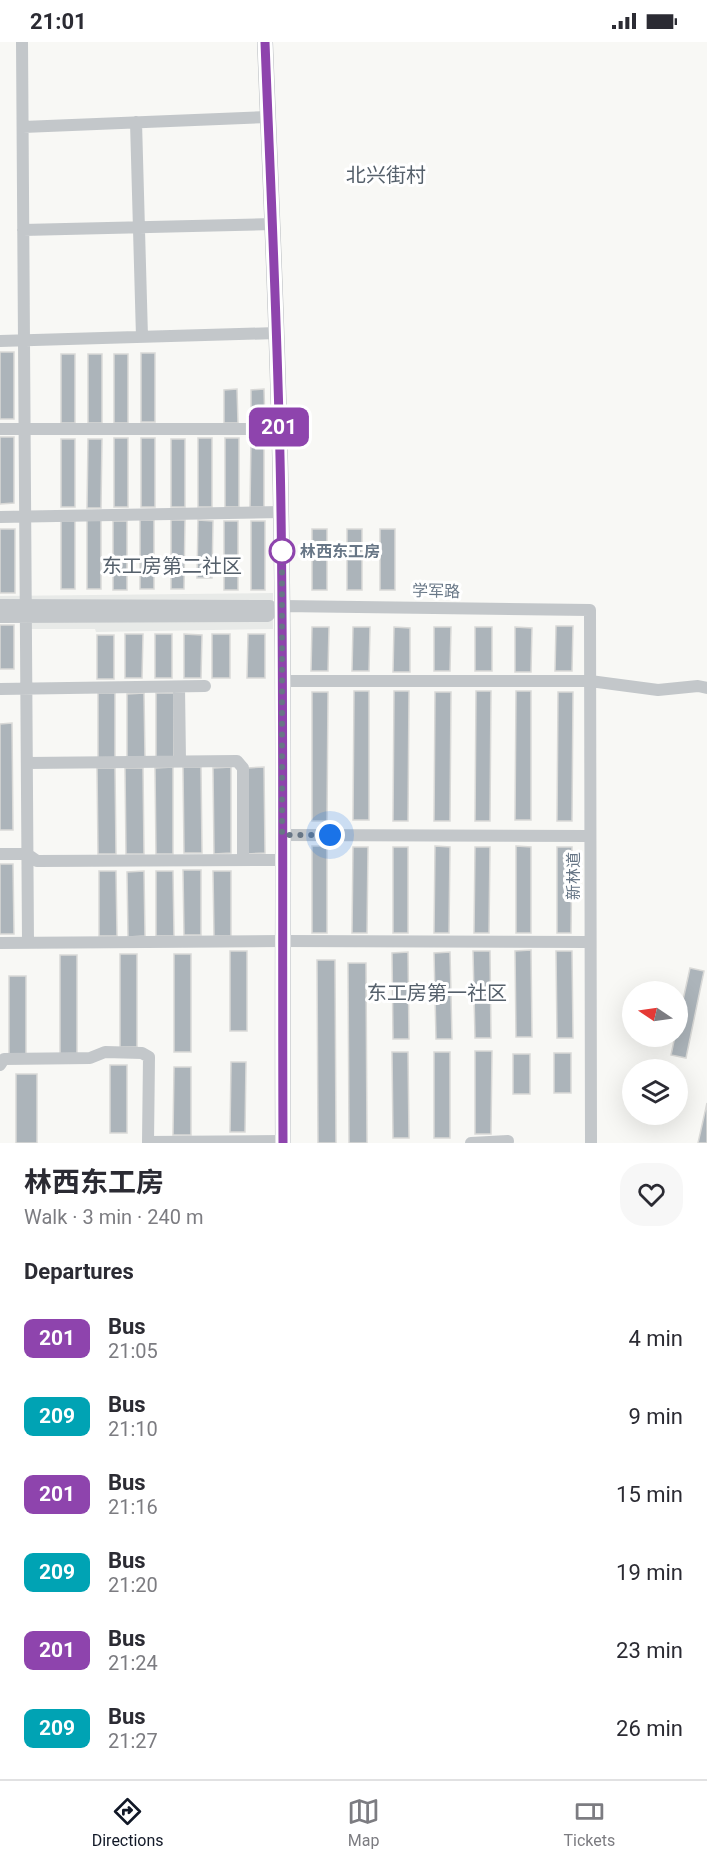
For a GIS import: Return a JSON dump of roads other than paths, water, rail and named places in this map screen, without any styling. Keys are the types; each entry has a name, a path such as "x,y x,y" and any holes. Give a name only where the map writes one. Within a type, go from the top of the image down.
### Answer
{"main road":[{"path":"265,42 277,333 281,512 278,608 284,681 283,1142"}],"street":[{"path":"22,42 28,942"},
{"path":"23,127 268,117"},
{"path":"136,122 142,338"},
{"path":"23,230 272,224"},
{"path":"0,341 277,333"},
{"path":"0,429 279,429"},
{"path":"0,517 281,512"},
{"path":"0,606 26,611"},
{"name":"学军路","path":"26,611 270,606 278,608 590,610"},
{"name":"新林道","path":"590,610 591,1143"},
{"path":"0,617 26,611"},
{"path":"284,681 590,681 658,690 706,684"},
{"path":"0,689 206,686"},
{"path":"179,687 180,761"},
{"path":"27,763 237,761 243,768 243,860"},
{"path":"282,835 590,836"},
{"path":"0,854 27,854 37,861 282,860"},
{"path":"0,943 590,942"},
{"path":"0,1065 4,1059 90,1058 105,1052 142,1053 149,1057 148,1143 283,1142"},
{"path":"471,1143 508,1141"}],"place":[{"name":"林西东工房","path":"282,551"}],"district":[{"name":"北兴街村","path":"386,175"},
{"name":"东工房第二社区","path":"172,566"},
{"name":"东工房第一社区","path":"437,993"}]}
